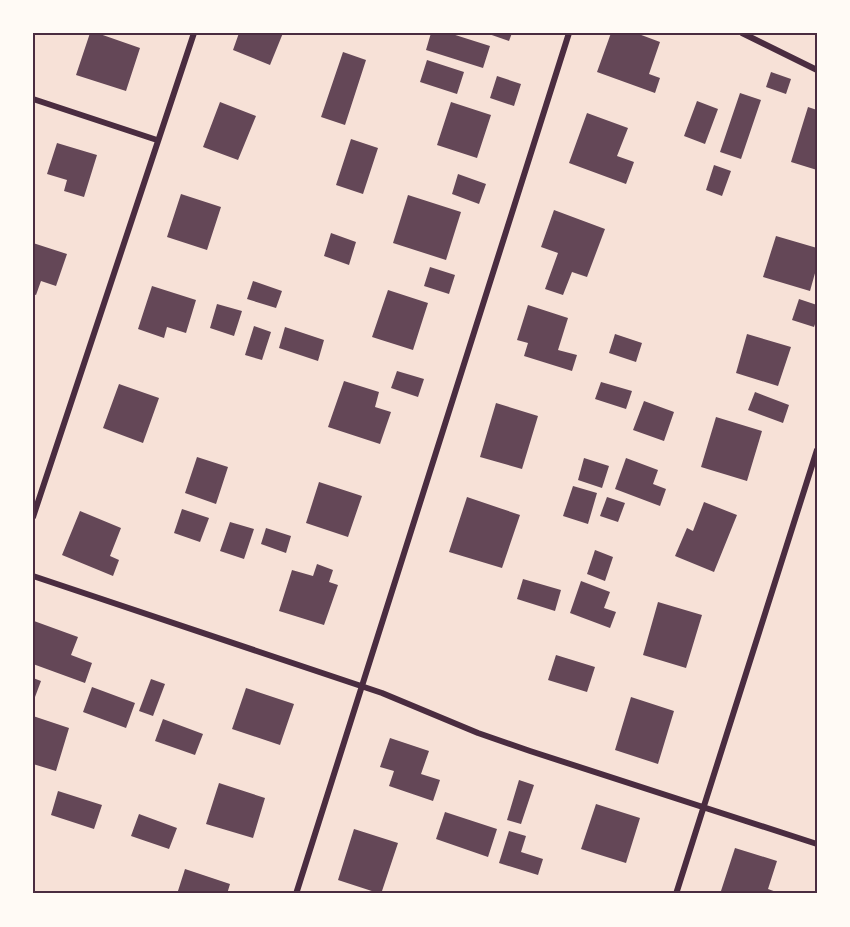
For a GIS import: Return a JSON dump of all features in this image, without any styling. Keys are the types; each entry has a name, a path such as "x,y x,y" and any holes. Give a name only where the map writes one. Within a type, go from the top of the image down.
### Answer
{"street":[{"path":"33,517 194,33"},
{"path":"296,894 569,33"},
{"path":"742,33 817,70"},
{"path":"33,99 157,140"},
{"path":"676,894 817,450"},
{"path":"33,576 362,687 499,740 817,844"}],"building":[{"path":"90,33 97,33 140,48 126,91 76,75"},
{"path":"239,33 283,33 270,65 233,50"},
{"path":"431,33 449,33 490,46 483,68 426,50"},
{"path":"486,33 512,33 509,41"},
{"path":"611,33 636,33 660,42 649,74 660,78 655,93 597,72"},
{"path":"343,52 366,60 345,125 321,117"},
{"path":"427,60 464,72 457,94 420,82"},
{"path":"771,72 791,79 786,94 766,87"},
{"path":"497,76 521,84 514,106 490,98"},
{"path":"740,93 761,100 741,159 720,152"},
{"path":"697,101 718,109 705,144 684,136"},
{"path":"220,102 256,116 238,160 203,147"},
{"path":"451,102 491,115 477,158 437,145"},
{"path":"808,107 817,110 817,170 791,162"},
{"path":"587,113 628,128 617,156 634,162 626,184 569,163"},
{"path":"351,139 378,148 363,194 336,185"},
{"path":"57,143 97,155 84,197 64,191 67,180 47,174"},
{"path":"714,165 731,171 722,196 706,190"},
{"path":"458,174 486,184 479,204 452,194"},
{"path":"181,194 221,207 207,250 167,237"},
{"path":"408,195 461,212 446,260 393,243"},
{"path":"554,210 605,229 587,277 572,272 563,295 545,289 558,253 541,247"},
{"path":"331,233 356,242 349,265 324,256"},
{"path":"776,236 817,248 817,266 810,291 763,277"},
{"path":"33,243 67,254 56,286 41,281 36,295 33,294"},
{"path":"430,267 455,275 449,294 424,286"},
{"path":"253,281 282,291 276,308 247,299"},
{"path":"152,286 196,300 186,333 167,327 164,338 138,329"},
{"path":"388,290 428,303 413,350 372,337"},
{"path":"799,299 817,305 814,327 792,320"},
{"path":"217,304 242,311 234,336 210,328"},
{"path":"528,305 568,318 558,350 577,355 572,371 524,356 528,343 517,340"},
{"path":"254,326 271,332 262,360 245,355"},
{"path":"285,327 324,340 318,361 279,348"},
{"path":"615,334 642,343 636,362 609,353"},
{"path":"747,334 791,347 778,386 736,373"},
{"path":"397,371 424,379 418,397 391,388"},
{"path":"344,381 379,392 375,407 391,412 380,444 328,427"},
{"path":"601,382 632,391 626,409 595,399"},
{"path":"119,384 159,398 143,443 103,428"},
{"path":"755,392 789,405 783,423 748,410"},
{"path":"644,401 674,412 664,441 633,430"},
{"path":"496,403 538,416 522,469 480,457"},
{"path":"716,417 762,431 747,481 701,467"},
{"path":"197,457 228,467 216,504 185,493"},
{"path":"584,458 609,466 602,488 578,480"},
{"path":"626,458 658,470 653,484 666,489 660,506 615,489"},
{"path":"319,482 362,496 348,537 306,523"},
{"path":"573,486 597,493 588,524 563,516"},
{"path":"467,497 520,515 502,568 449,552"},
{"path":"607,497 625,503 618,522 600,516"},
{"path":"704,502 737,515 714,572 675,556 687,528 693,531"},
{"path":"182,509 209,518 200,542 174,533"},
{"path":"80,511 121,528 110,556 119,560 113,576 62,555"},
{"path":"230,522 254,529 244,559 220,551"},
{"path":"266,528 291,536 286,553 261,544"},
{"path":"595,550 613,557 605,581 587,574"},
{"path":"317,564 333,570 329,582 338,585 324,625 279,611 292,570 313,576"},
{"path":"523,579 561,590 555,611 517,599"},
{"path":"581,581 610,592 604,608 616,612 610,628 570,613"},
{"path":"658,602 702,615 686,668 643,655"},
{"path":"34,621 78,637 71,655 92,663 85,683 33,664"},
{"path":"556,655 595,667 587,692 548,680"},
{"path":"33,678 41,681 35,697 33,696"},
{"path":"151,679 165,684 153,716 139,711"},
{"path":"92,687 135,703 126,728 83,712"},
{"path":"246,688 294,704 280,745 232,729"},
{"path":"631,697 674,711 658,764 615,750"},
{"path":"33,716 69,728 56,771 33,764"},
{"path":"163,719 203,734 195,755 155,741"},
{"path":"390,738 429,751 421,774 440,780 433,801 389,786 394,771 380,767"},
{"path":"519,780 534,785 521,824 507,820"},
{"path":"219,783 265,798 253,838 206,824"},
{"path":"58,791 102,805 94,829 51,815"},
{"path":"596,804 640,818 626,863 581,849"},
{"path":"445,812 497,829 488,857 436,839"},
{"path":"139,814 177,828 169,849 131,836"},
{"path":"354,829 398,843 381,894 338,880"},
{"path":"509,831 526,836 521,852 543,859 538,875 499,863"},
{"path":"735,848 777,861 768,889 782,894 720,894"},
{"path":"185,869 230,884 227,894 177,894"}]}
